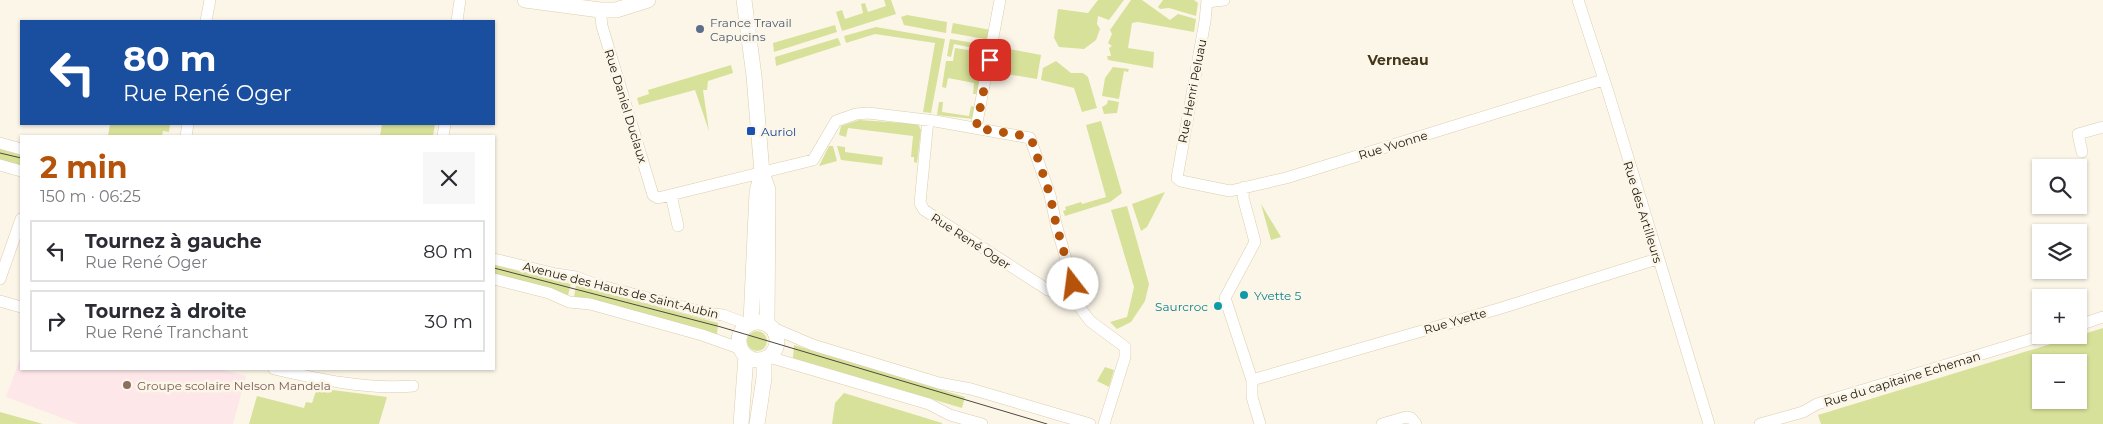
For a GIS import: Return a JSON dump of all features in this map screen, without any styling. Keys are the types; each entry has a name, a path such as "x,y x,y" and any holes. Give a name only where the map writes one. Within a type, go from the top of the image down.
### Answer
{"main road":[{"path":"525,0 600,10 616,10 648,0"},
{"path":"743,352 754,360 766,358 775,349 777,343 777,338 770,326 768,190 762,173 754,68 744,0"},
{"path":"741,424 743,352 739,335 749,323 757,192 762,173"},
{"path":"749,323 759,321 770,326"},
{"path":"756,424 766,358"}],"street":[{"path":"206,20 210,0"},
{"path":"457,20 460,0"},
{"path":"976,128 1000,0"},
{"path":"1207,1 1224,0"},
{"name":"Rue des Artilleurs","path":"1578,0 1709,424"},
{"name":"Rue Henri Peluau","path":"1180,181 1177,178 1178,166 1207,1"},
{"name":"Rue Daniel Duclaux","path":"600,10 602,26 653,195 658,198 671,195"},
{"name":"Rue Yvonne","path":"1180,181 1230,191 1295,175 1602,80"},
{"path":"678,226 671,195 813,160 836,121 856,114 928,120 1026,136 1032,141 1050,195 1073,284 1072,297 1090,322 1125,347 1125,357 1104,424"},
{"name":"Rue René Oger","path":"928,120 920,204 924,210 1048,290 1072,297"},
{"path":"2082,152 2078,134 2103,128"},
{"path":"0,143 20,149"},
{"path":"0,165 20,171"},
{"path":"1244,187 1243,197 1255,242 1225,298 1252,380 1252,397 1260,424"},
{"path":"0,279 20,222"},
{"name":"Avenue des Hauts de Saint-Aubin","path":"495,259 576,277 611,289 706,313 723,315 749,323"},
{"name":"Rue Yvette","path":"1252,380 1498,309 1657,259"},
{"name":"Avenue des Hauts de Saint-Aubin","path":"495,279 549,293 570,302 590,304 702,335 743,352"},
{"path":"0,301 20,307"},
{"path":"2087,322 2103,317"},
{"path":"770,326 813,345 939,383 971,389 1090,424"},
{"name":"Rue du capitaine Echeman","path":"1760,424 1803,412 1817,404 2032,339"},
{"path":"766,358 929,404 950,415 982,424"},
{"path":"278,370 304,376 360,384 399,387 413,386"},
{"path":"1382,424 1406,417 1412,418 1416,424"}],"shaded area":[{"name":"Groupe scolaire Nelson Mandela","path":"20,359 20,370 223,370 246,376 233,424 78,424 6,397"}],"green space":[{"path":"884,0 891,0 896,14 842,31 836,12 842,10 845,19 863,13 861,4 865,3 868,12 886,6"},
{"path":"1098,0 1124,0 1109,20 1098,16 1097,24 1100,29 1096,40 1084,49 1059,47 1054,38 1058,9 1088,13"},
{"path":"1131,0 1142,0 1170,20 1178,14 1196,19 1194,32 1138,22 1132,23 1128,48 1154,52 1153,68 1108,60 1107,56 1111,56 1109,48 1112,46 1108,43 1112,34 1110,30"},
{"path":"1163,0 1194,0 1198,3 1196,16 1169,8 1160,9 1158,7"},
{"path":"907,15 947,22 946,33 904,25 901,17"},
{"path":"953,23 991,30 990,40 951,33"},
{"path":"835,25 837,32 774,52 773,43"},
{"path":"876,27 945,39 931,113 923,112 935,43 875,34 846,43 844,36"},
{"path":"838,38 841,45 776,66 775,57"},
{"path":"950,39 974,43 973,48 954,44 951,57 947,56"},
{"path":"977,44 988,46 977,94 973,94 974,83 948,78 946,88 942,87 946,61 953,61 955,48 975,51"},
{"path":"998,47 1041,55 1037,79 994,72"},
{"path":"1056,61 1071,73 1083,73 1088,77 1097,108 1082,112 1074,88 1041,80 1043,68"},
{"path":"731,65 733,73 708,81 707,90 703,90 709,131 695,90 639,105 637,98 649,94 648,90"},
{"path":"1113,67 1129,69 1128,72 1124,71 1119,99 1102,96 1105,78"},
{"path":"1108,100 1119,102 1117,113 1104,114 1102,107 1107,104"},
{"path":"939,102 943,102 942,112 969,116 971,106 976,107 973,119 937,115"},
{"path":"859,120 918,124 921,130 917,163 914,162 914,157 911,157 913,136 848,128 846,137 839,135 841,126"},
{"path":"1101,121 1122,193 1110,202 1065,216 1063,211 1066,210 1065,207 1106,197 1086,125"},
{"path":"110,125 170,125 169,132 163,131 162,135 108,135"},
{"path":"382,125 435,125 433,135 380,135"},
{"path":"829,146 833,146 837,161 819,166"},
{"path":"837,146 845,147 845,152 883,157 882,165 841,160"},
{"path":"0,149 20,155 20,167 0,162"},
{"path":"1165,192 1147,227 1141,231 1132,204"},
{"path":"1261,204 1281,237 1271,240"},
{"path":"1127,206 1149,284 1145,301 1131,322 1117,329 1110,322 1127,317 1134,287 1111,210"},
{"path":"495,265 571,284 568,295 495,277"},
{"path":"576,285 718,323 717,335 574,297"},
{"path":"2103,328 2103,424 1821,424 1818,415 2051,344 2087,344 2087,333"},
{"path":"757,331 764,334 767,341 764,348 757,351 750,348 747,341 750,334"},
{"path":"794,345 965,397 962,408 793,358"},
{"path":"1105,367 1114,370 1109,387 1097,381"},
{"path":"317,388 387,397 379,424 249,424 257,396 304,408 306,402 312,403"},
{"path":"844,393 942,424 832,424 835,403"},
{"path":"0,412 43,424 0,424"}],"tram line":[{"path":"0,153 20,158"},
{"path":"495,268 721,327 1047,424"}],"place":[{"name":"France Travail Capucins","path":"700,29"},
{"name":"Auriol","path":"751,131"},
{"name":"Yvette 5","path":"1244,295"},
{"name":"Saurcroc","path":"1218,306"},
{"name":"Groupe scolaire Nelson Mandela","path":"127,385"}],"district":[{"name":"Verneau","path":"1398,60"}],"route":[{"path":"990,60 976,128 1026,136 1032,141 1050,195 1073,284"}]}
